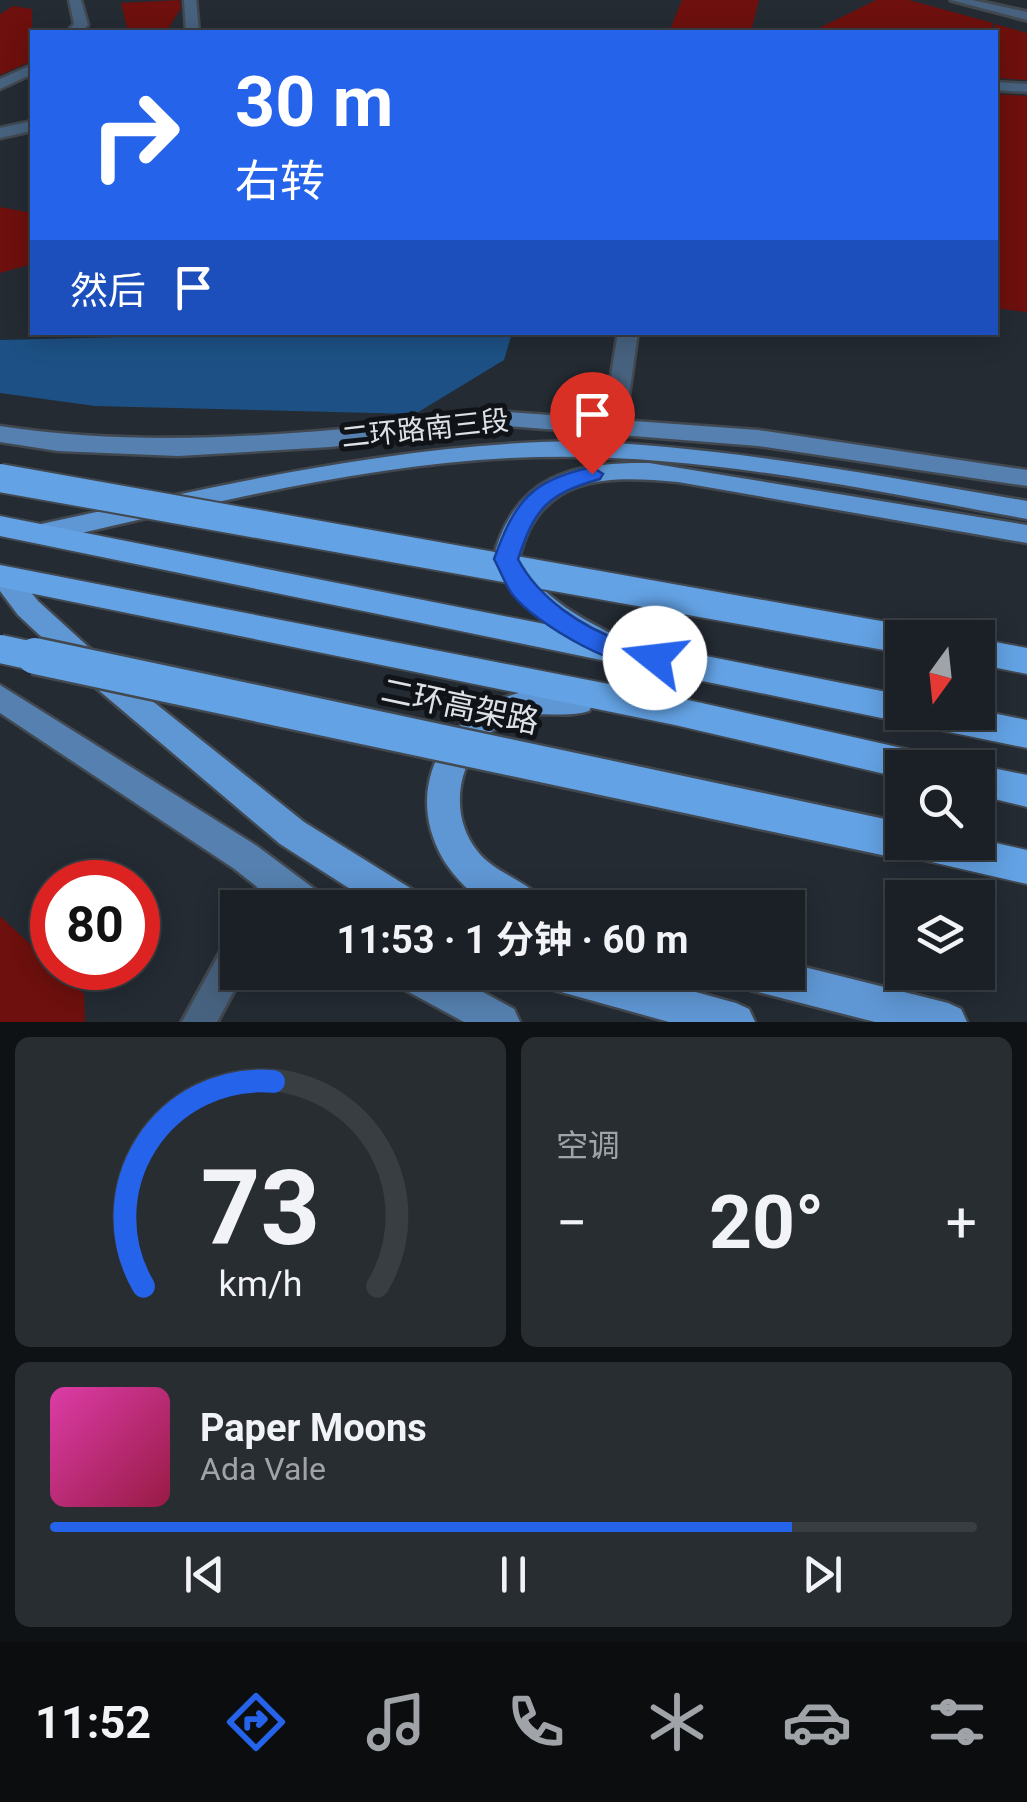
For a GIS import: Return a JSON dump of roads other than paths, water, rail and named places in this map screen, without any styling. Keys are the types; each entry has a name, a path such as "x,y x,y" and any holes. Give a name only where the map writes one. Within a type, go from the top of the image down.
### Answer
{"highway":[{"path":"0,478 885,636"},
{"path":"0,526 885,706"},
{"path":"2,577 676,711 885,759"},
{"name":"二环高架路","path":"0,649 885,837"},
{"path":"995,655 1027,661"},
{"path":"995,727 1027,734"},
{"path":"995,784 1027,791"},
{"path":"994,860 1027,867"}],"main road":[{"name":"二环路南三段","path":"0,434 58,443 178,448 330,439 508,418 610,437 758,438 1027,478"},
{"path":"41,533 365,464 610,437 683,454 1027,510"},
{"path":"619,651 556,618 522,588 506,559 521,516 534,500 567,480 592,474 685,478 1027,534"},
{"path":"2,577 28,608 106,680 292,833 382,890"},
{"path":"0,697 264,890"},
{"path":"500,890 461,858 446,829 442,797 456,752 475,728 498,712 549,699 676,711"},
{"path":"805,986 948,1022"},
{"path":"442,990 501,1022"},
{"path":"620,990 736,1022"}],"street":[{"path":"74,0 81,25 76,30"},
{"path":"190,0 193,30"},
{"path":"0,86 30,69"},
{"path":"998,86 1027,88"},
{"path":"0,133 30,126"},
{"path":"610,437 627,335"}],"lane":[{"path":"957,0 1027,16"},
{"path":"199,1022 220,984"}]}
